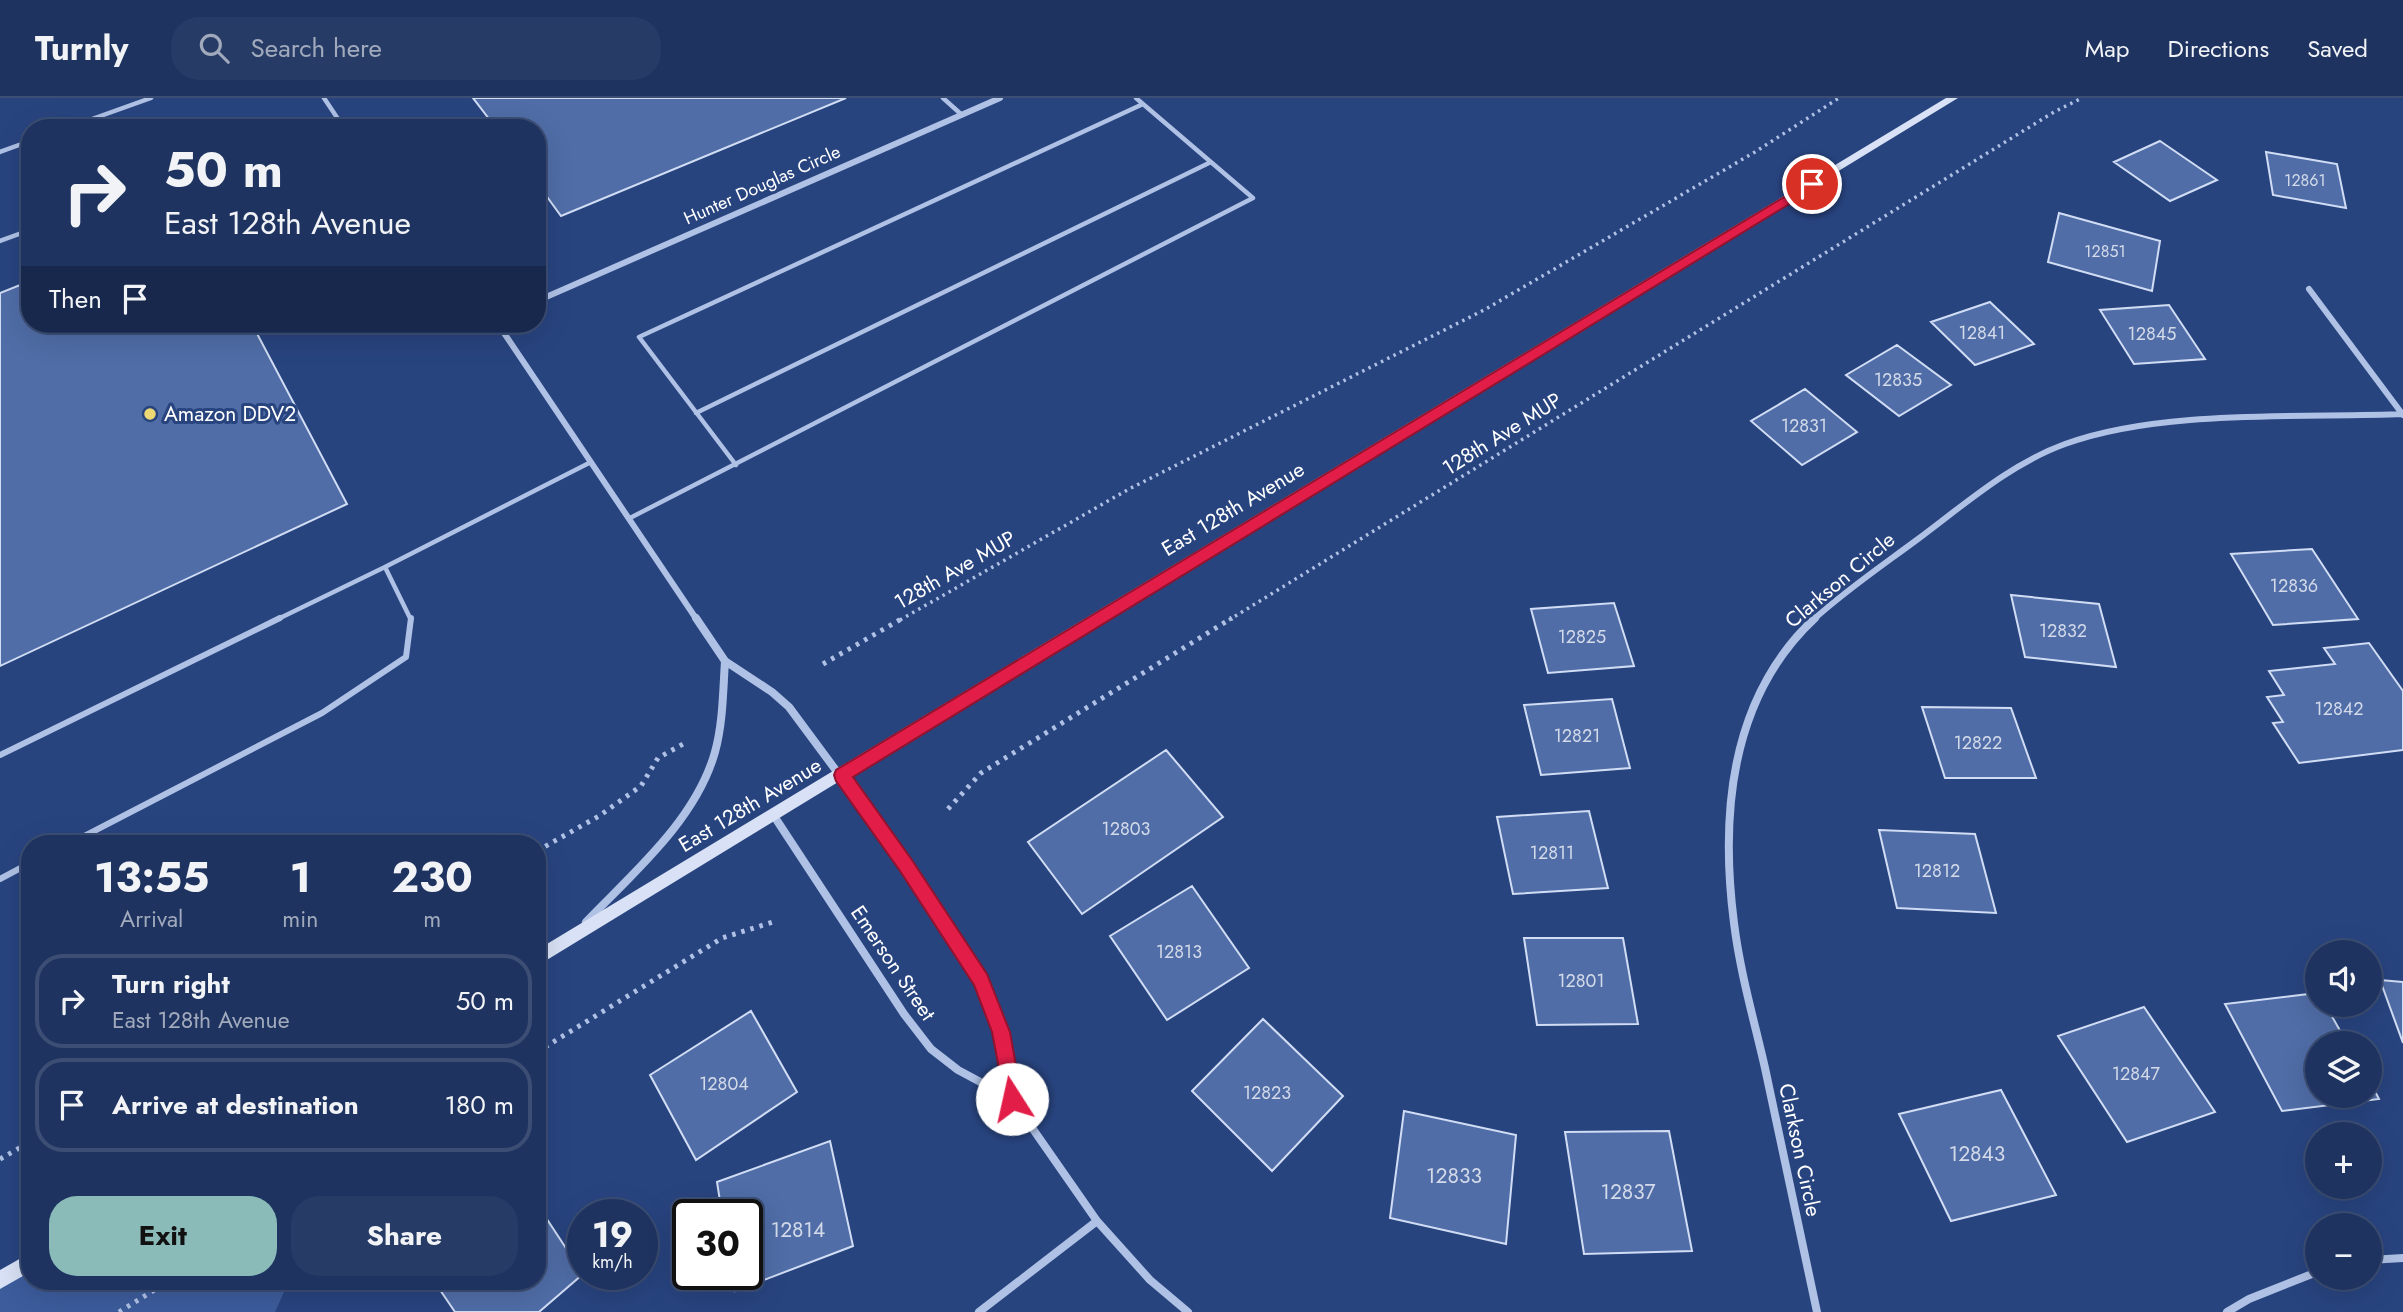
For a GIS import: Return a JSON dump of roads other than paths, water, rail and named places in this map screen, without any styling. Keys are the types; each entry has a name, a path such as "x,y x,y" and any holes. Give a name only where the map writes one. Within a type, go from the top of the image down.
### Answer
{"main road":[{"name":"East 128th Avenue","path":"546,954 1953,98"},
{"path":"0,1280 21,1267"}],"street":[{"name":"Hunter Douglas Circle","path":"546,297 1000,98"},
{"path":"2309,289 2403,415"},
{"path":"504,333 725,661 772,692 789,708 842,775"},
{"name":"Clarkson Circle","path":"1817,1312 1734,925 1727,864 1730,779 1753,703 1771,670 1795,638 1832,605 1989,485 2051,449 2085,437 2156,425 2403,415"},
{"path":"571,939 663,840 686,810 703,780 715,754 725,661"},
{"name":"Emerson Street","path":"842,775 906,865 981,980 1001,1032 1012,1099 1097,1221 1150,1280 1188,1312"},
{"name":"Emerson Street","path":"774,817 904,1014 931,1049 958,1070 1012,1099"},
{"path":"979,1312 1097,1221"},
{"path":"2382,1259 2403,1258"},
{"path":"2227,1312 2249,1299 2305,1277"}],"lane":[{"path":"92,119 151,98"},
{"path":"324,98 338,119"},
{"path":"943,98 962,115"},
{"path":"630,518 736,466 1253,198 1136,98"},
{"path":"736,466 639,337 1143,104"},
{"path":"0,152 21,144"},
{"path":"696,413 1211,162"},
{"path":"0,241 21,233"},
{"path":"0,755 385,567 591,462"},
{"path":"85,835 322,713 405,657 411,620 385,567"},
{"path":"0,879 21,868"}],"place":[{"name":"Amazon DDV2","path":"150,414"}]}
